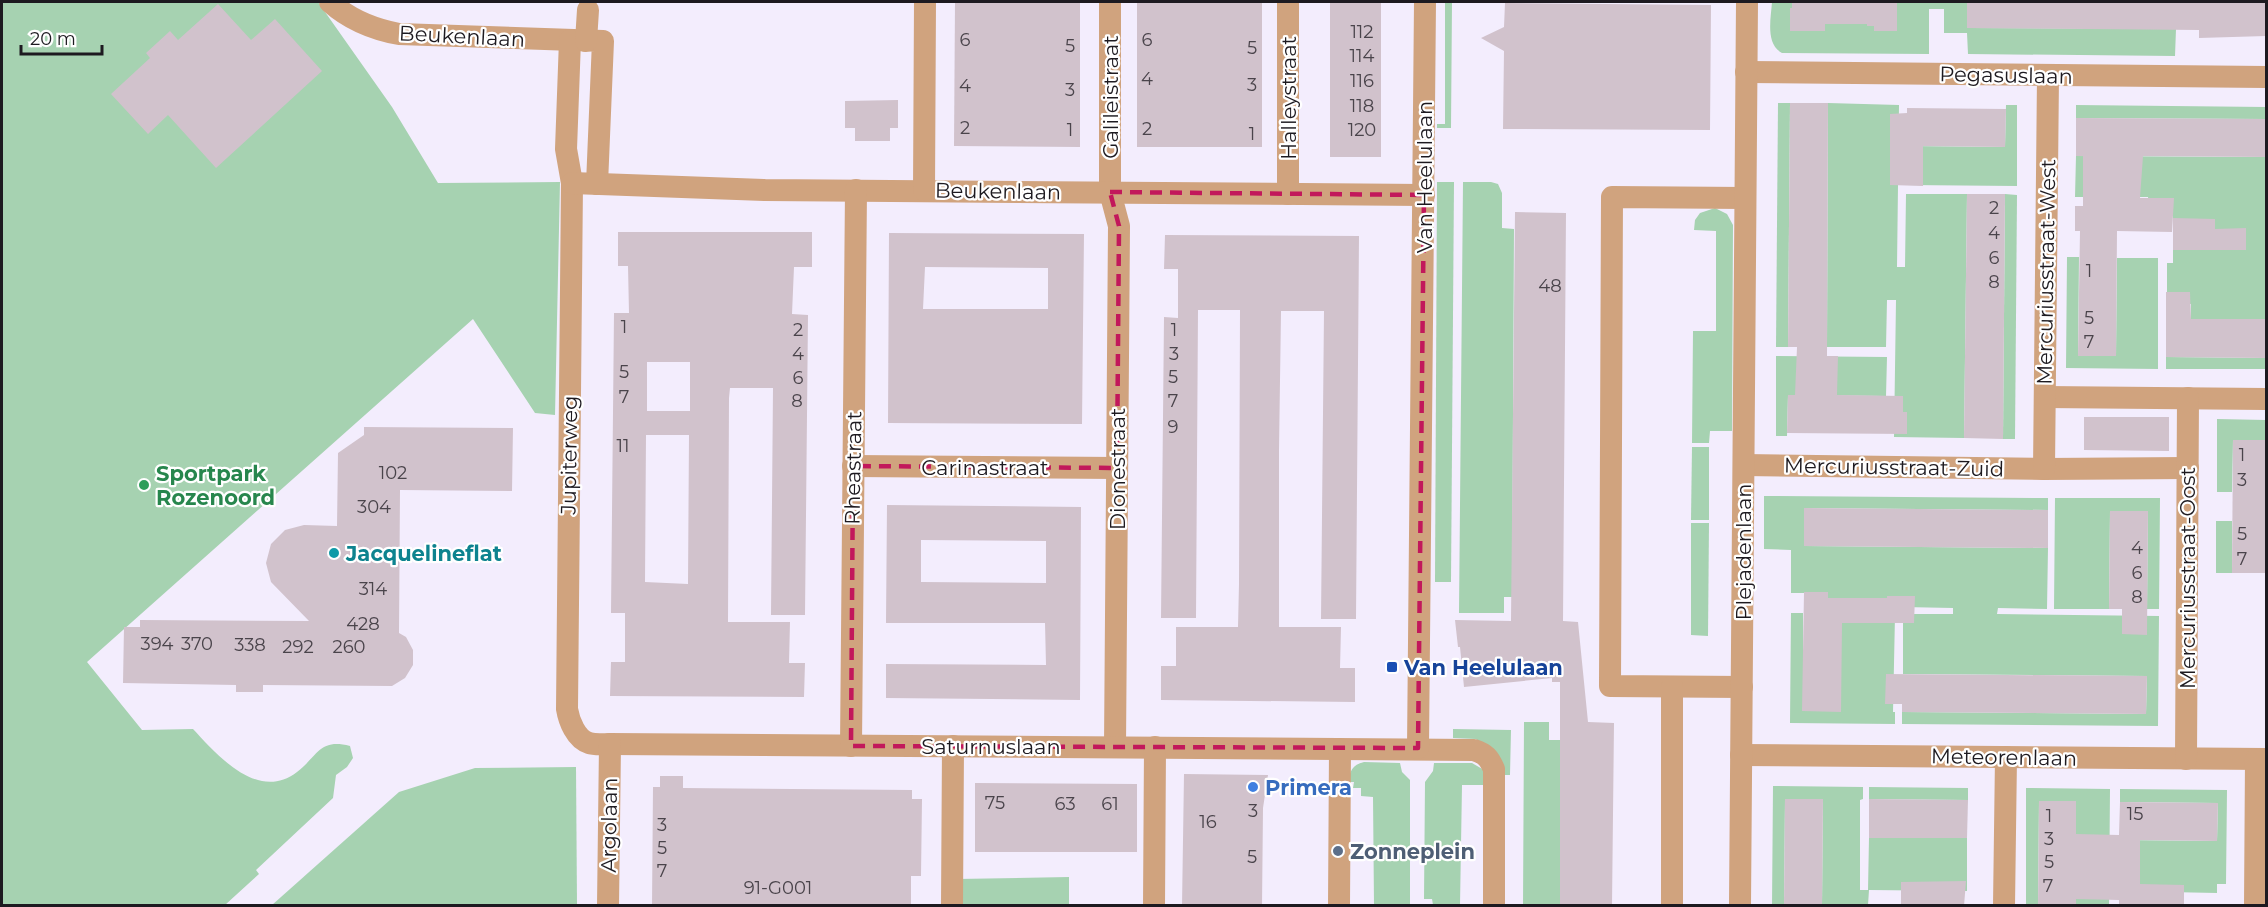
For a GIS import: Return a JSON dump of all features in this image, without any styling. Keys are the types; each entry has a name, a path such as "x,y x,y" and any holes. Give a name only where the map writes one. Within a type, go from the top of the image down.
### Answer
{"street":[{"name":"Beukenlaan","path":"330,2 356,21 399,34 586,41"},
{"path":"924,190 925,2"},
{"name":"Galileistraat","path":"1110,2 1110,192"},
{"name":"Halleystraat","path":"1287,194 1288,2"},
{"name":"Van Heelulaan","path":"1418,748 1425,2"},
{"name":"Plejadenlaan","path":"1740,906 1747,2"},
{"path":"588,10 586,41 597,184"},
{"name":"Jupiterweg","path":"572,725 567,709 572,183 566,149 586,41"},
{"name":"Pegasuslaan","path":"1746,72 2266,77"},
{"name":"Mercuriusstraat-West","path":"2044,469 2048,76"},
{"name":"Beukenlaan","path":"572,183 765,190 1424,195"},
{"name":"Rheastraat","path":"851,746 856,190"},
{"name":"Dionestraat","path":"1110,192 1119,226 1115,747"},
{"path":"1742,687 1610,686 1612,197 1746,198"},
{"path":"2044,397 2266,399"},
{"name":"Mercuriusstraat-Oost","path":"2186,759 2188,398"},
{"name":"Mercuriusstraat-Zuid","path":"1744,465 2044,469 2188,468"},
{"name":"Carinastraat","path":"853,466 1117,468"},
{"path":"1672,687 1672,906"},
{"name":"Saturnuslaan","path":"572,725 590,744 1418,748"},
{"name":"Argolaan","path":"608,906 610,744"},
{"path":"952,906 953,746"},
{"path":"1154,906 1155,747"},
{"path":"1418,748 1474,750 1484,753 1489,758 1494,770 1494,906"},
{"path":"1339,906 1340,749"},
{"name":"Meteorenlaan","path":"1742,755 2261,759"},
{"path":"2004,906 2006,757"},
{"path":"2254,906 2261,759"}],"highlighted area":[{"path":"1110,192 1424,195 1418,748 851,746 853,466 1117,468 1119,226"}],"green space":[{"name":"Sportpark Rozenoord","path":"2,2 318,2 392,107 438,183 560,182 555,415 535,413 473,319 87,662 142,730 193,729 227,762 254,779 268,782 282,780 297,772 325,746 340,744 350,746 353,758 347,767 336,775 333,798 256,870 259,874 225,905 2,906"},
{"path":"1445,2 1452,2 1451,128 1437,128 1437,124 1445,124"},
{"path":"1772,2 1792,2 1790,31 1825,23 1867,24 1867,26 1874,26 1875,31 1896,31 1897,2 1967,2 1967,28 2176,29 2175,56 1968,54 1967,33 1944,33 1944,9 1929,9 1929,54 1782,53 1777,49 1771,37"},
{"path":"1778,103 1790,103 1788,347 1776,347"},
{"path":"1828,103 1899,105 1897,267 1905,267 1906,194 1967,194 1964,438 1894,437 1896,300 1887,300 1886,347 1827,347"},
{"path":"2006,105 2017,105 2017,186 1907,185 1907,146 2005,147"},
{"path":"2076,105 2266,107 2266,119 2076,118"},
{"path":"2076,156 2266,157 2266,319 2191,319 2191,304 2167,303 2167,263 2173,263 2173,240 2221,241 2173,232 2173,207 2149,206 2148,197 2075,197"},
{"path":"1437,182 1454,182 1451,582 1435,582"},
{"path":"1463,182 1498,184 1502,193 1502,228 1514,229 1512,597 1504,597 1504,613 1459,613"},
{"path":"2005,194 2017,195 2015,439 2003,439"},
{"path":"1715,208 1727,214 1733,225 1732,431 1710,431 1709,443 1692,443 1693,331 1716,331 1716,231 1694,230 1695,220 1700,213"},
{"path":"2067,257 2079,257 2078,356 2116,356 2117,258 2158,258 2158,369 2066,368"},
{"path":"1776,356 1887,357 1886,396 1788,395 1787,436 1776,436"},
{"path":"2166,357 2266,358 2266,369 2166,369"},
{"path":"2217,419 2266,420 2266,440 2233,440 2232,492 2217,492"},
{"path":"1692,447 1709,447 1709,520 1691,520"},
{"path":"1764,496 2048,498 2048,510 1804,508 1804,546 2048,548 2047,609 1998,608 1997,614 2159,616 2158,726 1902,724 1902,712 2146,714 2147,676 1903,674 1903,614 1953,614 1953,608 1804,605 1804,593 1791,593 1791,550 1764,549"},
{"path":"2055,498 2160,498 2159,609 2147,609 2148,511 2110,511 2109,609 2054,609"},
{"path":"2216,521 2232,521 2232,573 2216,573"},
{"path":"1691,523 1709,523 1708,636 1691,635"},
{"path":"1791,613 1803,613 1803,711 1840,711 1841,613 1895,615 1893,712 1895,712 1895,724 1790,723"},
{"path":"1524,722 1549,722 1549,740 1562,740 1560,905 1523,906"},
{"path":"1453,729 1511,730 1510,775 1505,775 1476,739 1453,738"},
{"path":"1364,762 1400,763 1402,772 1410,780 1410,905 1374,905 1373,797 1361,796 1361,788 1353,788 1354,782 1348,782 1352,769"},
{"path":"1434,763 1472,763 1484,770 1486,785 1462,785 1460,905 1433,905 1432,899 1424,899 1425,782 1433,771"},
{"path":"576,767 577,905 272,905 399,792 475,768"},
{"path":"1773,786 1863,787 1863,799 1860,800 1860,890 1868,890 1869,838 1967,838 1967,891 1869,890 1868,905 1822,905 1823,799 1785,799 1784,905 1772,906"},
{"path":"1869,787 1968,788 1968,800 1869,799"},
{"path":"2026,788 2110,789 2109,905 2076,905 2076,801 2039,801 2038,905 2026,906"},
{"path":"2120,789 2227,790 2226,884 2217,884 2217,893 2119,891 2119,840 2217,841 2218,803 2120,802"},
{"path":"1069,877 1069,905 956,906 957,879"}],"building":[{"path":"955,2 1080,2 1080,147 954,146"},
{"path":"1137,2 1262,2 1262,147 1137,147"},
{"path":"1330,2 1381,2 1381,157 1330,157"},
{"path":"1792,2 1897,2 1897,31 1874,31 1874,26 1867,26 1867,24 1825,24 1825,31 1790,31"},
{"path":"1967,2 2266,2 2266,36 2199,38 2199,30 1967,28"},
{"path":"1505,3 1711,5 1710,130 1503,129 1504,51 1481,38 1504,27"},
{"path":"218,4 251,40 275,19 322,71 216,168 168,115 148,134 111,94 150,58 146,53 170,31 178,40"},
{"path":"898,100 898,128 890,128 890,141 855,141 855,128 845,128 845,101"},
{"path":"1790,103 1828,103 1827,356 1838,356 1837,395 1903,396 1903,412 1907,412 1907,434 1787,433 1788,395 1795,395 1797,347 1788,347"},
{"path":"1907,108 2006,109 2005,147 1923,146 1923,186 1890,185 1890,114 1907,113"},
{"path":"2076,118 2266,119 2266,157 2143,156 2140,198 2174,198 2172,232 2117,231 2116,356 2078,356 2080,231 2075,231 2075,206 2083,206 2083,156 2076,156"},
{"path":"1967,194 2005,194 2003,439 1964,438"},
{"path":"1515,212 1566,213 1563,621 1578,622 1588,722 1614,723 1612,906 1560,906 1560,682 1552,682 1552,678 1464,687 1460,647 1458,647 1455,620 1511,621"},
{"path":"2173,218 2215,219 2215,229 2246,228 2246,250 2173,250"},
{"path":"618,232 812,232 812,267 794,267 792,314 808,315 805,615 771,615 773,388 730,388 729,398 728,622 790,622 789,663 805,663 804,697 610,696 611,662 625,662 625,613 611,613 614,313 629,313 628,266 618,266","holes":["647,362 690,362 690,411 647,411","646,435 689,435 688,584 645,582"]},
{"path":"889,233 1084,234 1082,424 888,423","holes":["925,267 1048,268 1048,309 923,309"]},
{"path":"1165,235 1359,236 1356,619 1321,619 1324,311 1281,311 1279,450 1279,627 1341,627 1340,668 1355,668 1355,702 1161,700 1161,666 1176,666 1176,627 1238,627 1239,584 1240,310 1198,310 1196,618 1161,618 1164,317 1178,318 1178,269 1164,269"},
{"path":"2166,292 2190,292 2191,319 2266,319 2266,358 2166,357"},
{"path":"2084,417 2169,417 2169,451 2084,450"},
{"name":"Jacquelineflat","path":"364,427 513,428 512,491 400,490 399,633 406,637 413,650 413,665 405,678 392,686 263,685 263,692 236,692 236,685 123,683 124,627 140,627 140,620 309,621 271,582 266,563 271,544 285,530 304,525 337,526 338,453 364,435"},
{"path":"2233,440 2266,440 2266,573 2232,573"},
{"path":"887,505 1081,507 1080,700 886,698 886,664 1046,665 1045,623 886,623","holes":["921,540 1046,541 1046,583 921,582"]},
{"path":"1804,508 2048,510 2048,548 1804,546"},
{"path":"2110,511 2148,511 2147,635 2122,634 2122,609 2109,609"},
{"path":"1804,592 1828,592 1828,598 1915,596 1914,623 1842,623 1841,712 1802,711"},
{"path":"1886,674 2147,676 2146,714 1902,712 1902,704 1885,704"},
{"path":"1184,774 1268,775 1263,808 1262,906 1182,906"},
{"path":"660,776 683,776 683,788 912,790 912,799 922,799 921,876 911,876 911,906 652,906 653,787 660,787"},
{"path":"975,783 1137,784 1137,852 975,852"},
{"path":"1785,799 1823,799 1822,906 1784,906"},
{"path":"1869,799 1968,800 1967,838 1869,838"},
{"path":"2039,801 2076,801 2076,834 2119,835 2120,802 2218,803 2217,841 2140,840 2140,884 2184,885 2184,906 2119,906 2119,900 2076,899 2076,906 2038,906"},
{"path":"1966,881 1964,906 1901,906 1901,882"}],"place":[{"name":"Sportpark Rozenoord","path":"144,485"},
{"name":"Jacquelineflat","path":"334,553"},
{"name":"Van Heelulaan","path":"1392,667"},
{"name":"Primera","path":"1253,787"},
{"name":"Zonneplein","path":"1338,851"}]}
